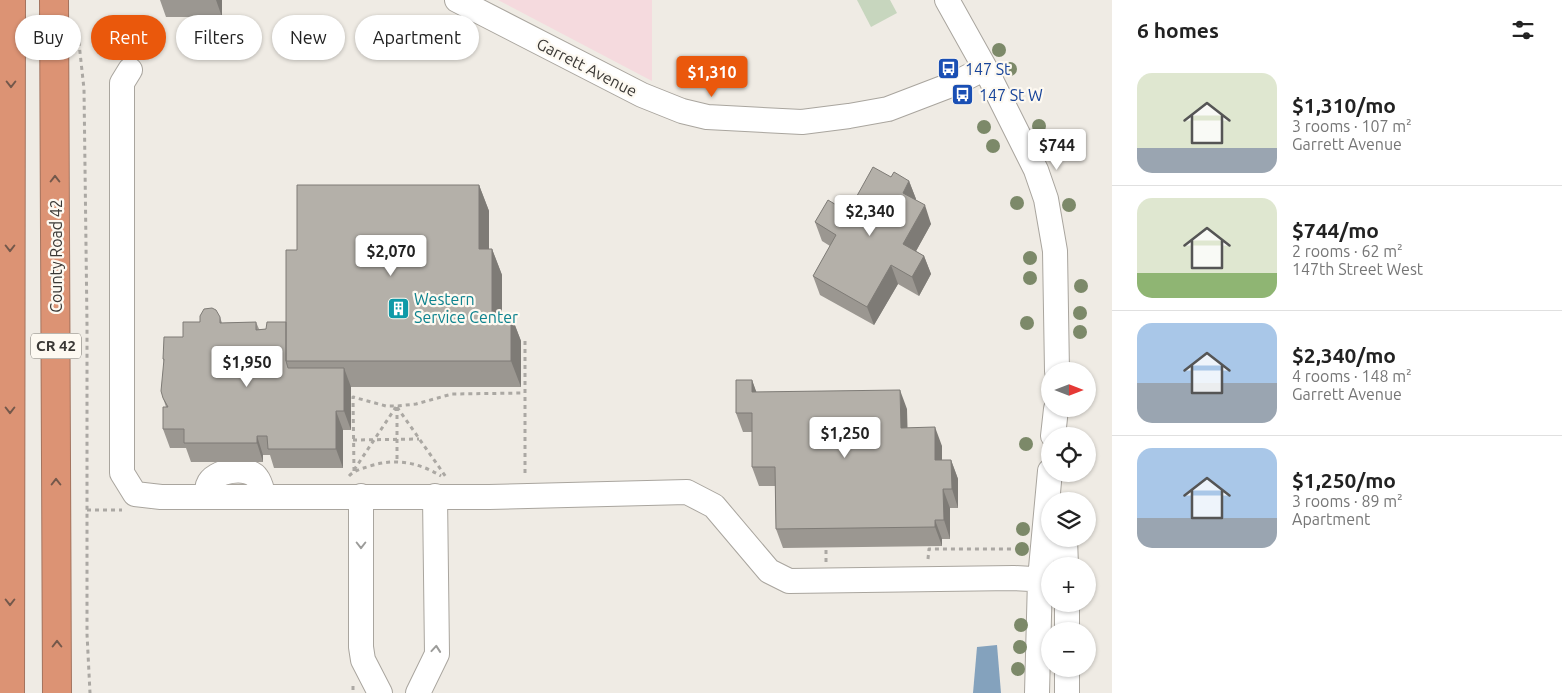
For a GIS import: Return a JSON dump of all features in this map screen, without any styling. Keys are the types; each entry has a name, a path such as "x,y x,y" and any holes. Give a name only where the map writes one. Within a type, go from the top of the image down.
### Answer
{"highway":[{"name":"CR 42","path":"10,693 11,0"},
{"name":"County Road 42","path":"54,0 57,693"}],"street":[{"name":"Garrett Avenue","path":"456,0 642,95 682,111 707,117 802,122 834,119 888,109 956,83 985,68"},
{"path":"947,0 985,68 1036,170 1046,199 1055,251 1057,362"},
{"path":"130,70 122,83 122,473 135,494 161,497 360,496 442,488 687,492 714,506 769,571 789,580 1014,578 1041,580"},
{"path":"1046,557 1049,482"},
{"path":"418,693 437,654 442,488"},
{"path":"360,496 361,647 363,660 380,693"},
{"path":"1037,693 1043,612"},
{"path":"1067,677 1067,693"}],"path":[{"path":"81,59 84,89 90,693"},
{"path":"525,341 525,482"},
{"path":"396,406 354,471 353,398 386,406 396,406 416,404 452,394 524,393"},
{"path":"396,406 419,439 442,488"},
{"path":"396,406 396,461"},
{"path":"353,440 419,439"},
{"path":"87,510 122,510 125,506"},
{"path":"928,564 929,549 1016,549"}],"shaded area":[{"path":"498,0 652,0 652,81"}],"green space":[{"path":"857,0 890,0 897,13 871,27"}],"water":[{"path":"997,645 1001,693 973,693 977,647"}],"building":[{"path":"873,167 891,177 894,172 909,181 903,193 925,205 903,244 924,256 912,277 891,265 867,307 813,276 836,235 815,222 828,200 848,212"},
{"name":"Western Service Center","path":"297,185 479,185 479,249 492,249 492,315 511,315 511,361 286,361 286,250 297,250"},
{"path":"212,308 216,310 220,317 220,323 256,322 256,330 266,329 267,322 286,322 286,361 288,368 344,368 344,411 336,411 336,449 268,449 267,436 257,436 257,443 184,443 184,429 163,429 163,407 168,407 161,391 164,337 183,337 183,322 200,322 200,316 204,309"},
{"path":"736,380 752,380 752,392 900,390 901,428 935,427 935,460 951,460 952,489 943,489 944,520 935,520 935,527 776,529 775,467 752,467 752,413 736,413"}],"place":[{"name":"147 St","path":"949,69"},
{"name":"147 St W","path":"963,95"},
{"name":"Western Service Center","path":"398,308"}]}
